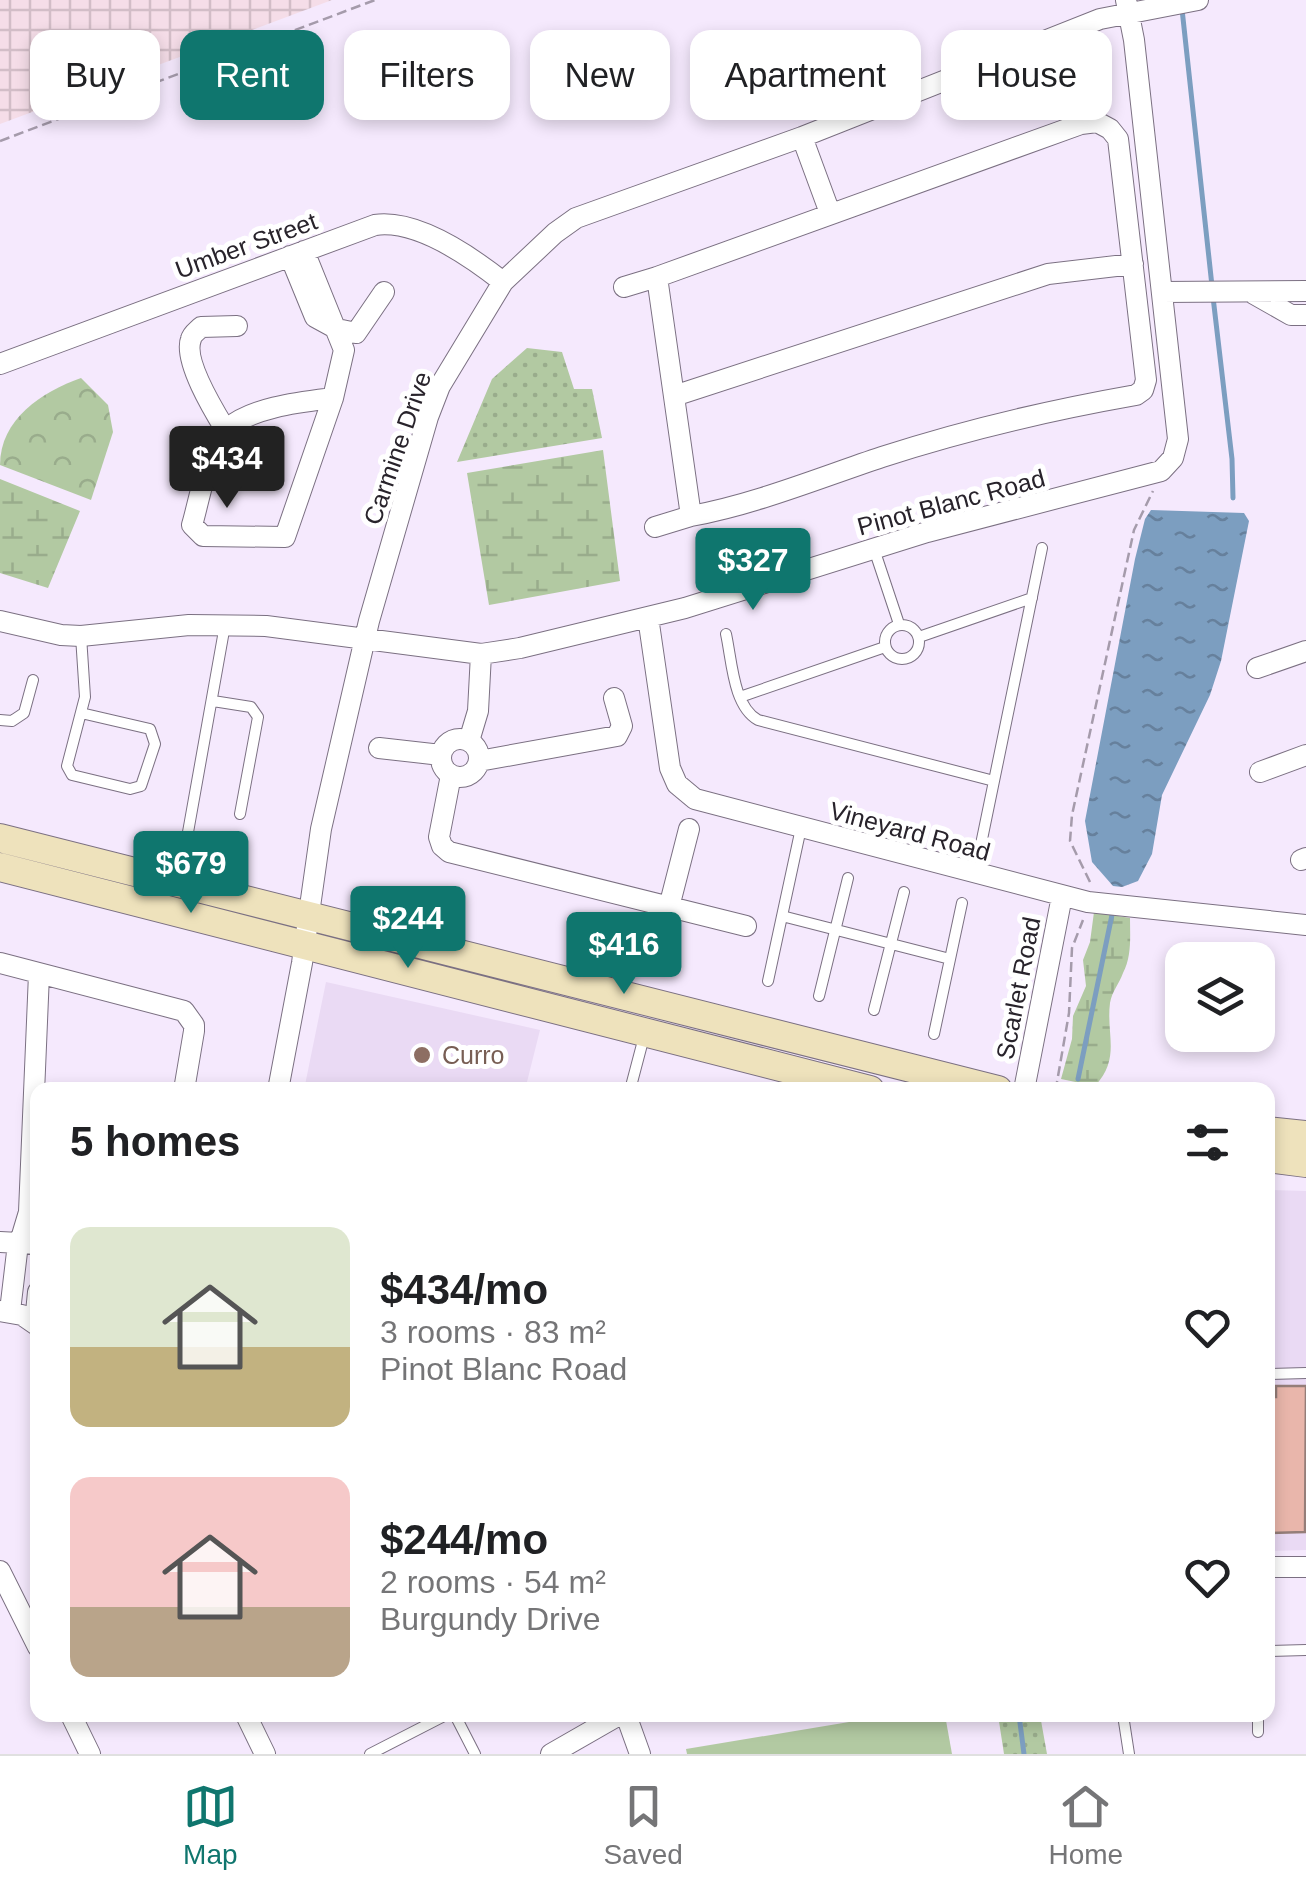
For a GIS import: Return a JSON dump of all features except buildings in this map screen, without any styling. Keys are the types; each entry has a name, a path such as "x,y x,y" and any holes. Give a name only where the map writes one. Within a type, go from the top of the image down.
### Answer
{"main road":[{"path":"0,838 966,1082"},
{"path":"0,868 839,1082"},
{"path":"1275,1132 1306,1135"},
{"path":"1275,1159 1306,1162"}],"street":[{"name":"Carmine Drive","path":"279,1082 321,829 364,640 438,390 503,282 576,218 802,136 1128,6 1198,0"},
{"name":"Pinot Blanc Road","path":"0,621 82,636 225,625 294,628 474,653 648,618 874,548 1152,474 1168,466 1178,439 1128,6"},
{"path":"624,286 1081,124 1097,122 1110,129 1118,140 1146,380 1143,390 1136,395 1067,407 923,446 723,510 655,527"},
{"path":"802,136 830,213"},
{"name":"Umber Street","path":"0,364 375,225 406,225 484,267 503,282"},
{"path":"297,254 315,317 337,329 356,333 384,292"},
{"path":"674,396 1048,274 1133,264"},
{"path":"657,277 691,516"},
{"path":"1162,292 1306,291"},
{"path":"1243,292 1292,315 1306,315"},
{"path":"225,429 204,393 189,344 201,327 238,326"},
{"path":"333,398 276,406 225,429 210,460 192,525 202,536 284,537 333,398 344,350 337,329"},
{"name":"Vineyard Road","path":"648,618 670,768 677,784 695,799 1062,896 1219,918 1306,925"},
{"path":"1257,668 1306,650"},
{"path":"463,740 474,653"},
{"path":"479,761 478,750 463,740 447,744 441,754 443,766 451,775 468,775 479,761 617,736 622,726 614,698"},
{"path":"378,748 441,754"},
{"path":"1260,772 1306,755"},
{"path":"451,775 439,837 449,852 746,926"},
{"path":"670,907 689,828"},
{"name":"Scarlet Road","path":"1026,1082 1062,896"},
{"path":"0,963 184,1011 194,1025 185,1082"},
{"path":"34,1082 39,974"},
{"path":"645,1032 652,1003"},
{"path":"30,1188 24,1243 5,1311 30,1321"},
{"path":"1275,1567 1306,1567"},
{"path":"0,1571 30,1631"},
{"path":"74,1722 90,1754"},
{"path":"249,1722 265,1754"},
{"path":"551,1754 607,1722"},
{"path":"629,1722 640,1754"}],"lane":[{"path":"874,548 898,624"},
{"path":"980,849 1042,548"},
{"path":"919,637 1032,598"},
{"path":"898,624 909,626 919,637 917,651 910,657 895,658 885,648 886,633 898,624"},
{"path":"185,849 225,625"},
{"path":"726,634 740,697 746,710 758,720 994,781"},
{"path":"81,713 150,729 155,744 141,786 130,789 69,771 66,762 86,686 82,636"},
{"path":"740,697 885,648"},
{"path":"0,720 20,717 34,680"},
{"path":"213,701 251,707 258,717 240,814"},
{"path":"768,982 801,828"},
{"path":"818,996 848,878"},
{"path":"874,1010 904,892"},
{"path":"934,1034 962,903"},
{"path":"782,916 950,959"},
{"path":"632,1082 645,1032"},
{"path":"1275,1374 1306,1374"},
{"path":"1275,1651 1306,1650"},
{"path":"370,1754 432,1722"},
{"path":"458,1722 476,1754"},
{"path":"1124,1722 1129,1754"},
{"path":"1258,1722 1258,1732"}],"path":[{"path":"0,141 376,0"},
{"path":"1056,1082 1069,1013 1072,948 1090,901 1090,882 1070,841 1072,815 1134,530 1156,486"}],"shaded area":[{"path":"0,0 332,0 252,30 180,30 180,57 160,64 160,30 30,30 30,113 0,124"},
{"name":"Curro","path":"326,982 540,1030 527,1082 306,1082"},
{"path":"1275,1190 1306,1191 1306,1550 1275,1551"}],"green space":[{"path":"527,348 562,352 574,389 592,389 602,438 457,462 492,379"},
{"path":"81,378 108,405 113,432 91,500 0,465 7,434 15,421 38,400"},
{"path":"603,450 620,581 489,605 467,473"},
{"path":"0,479 80,511 48,588 0,573"},
{"path":"1094,912 1130,918 1128,960 1110,1003 1108,1066 1098,1082 1076,1082 1061,1079 1072,1039 1073,1016 1086,986 1083,960"},
{"path":"849,1722 946,1722 952,1754 687,1754 686,1749"},
{"path":"999,1722 1041,1722 1047,1754 1004,1754"}],"water":[{"path":"1151,510 1244,513 1249,521 1221,661 1210,695 1162,795 1152,854 1138,881 1122,887 1113,886 1092,862 1085,821 1135,559"}],"waterway":[{"path":"1182,9 1212,286"},
{"path":"1213,297 1233,498"},
{"path":"1078,1079 1113,910"},
{"path":"1020,1722 1024,1754"}],"place":[{"name":"Curro","path":"422,1055"}]}
